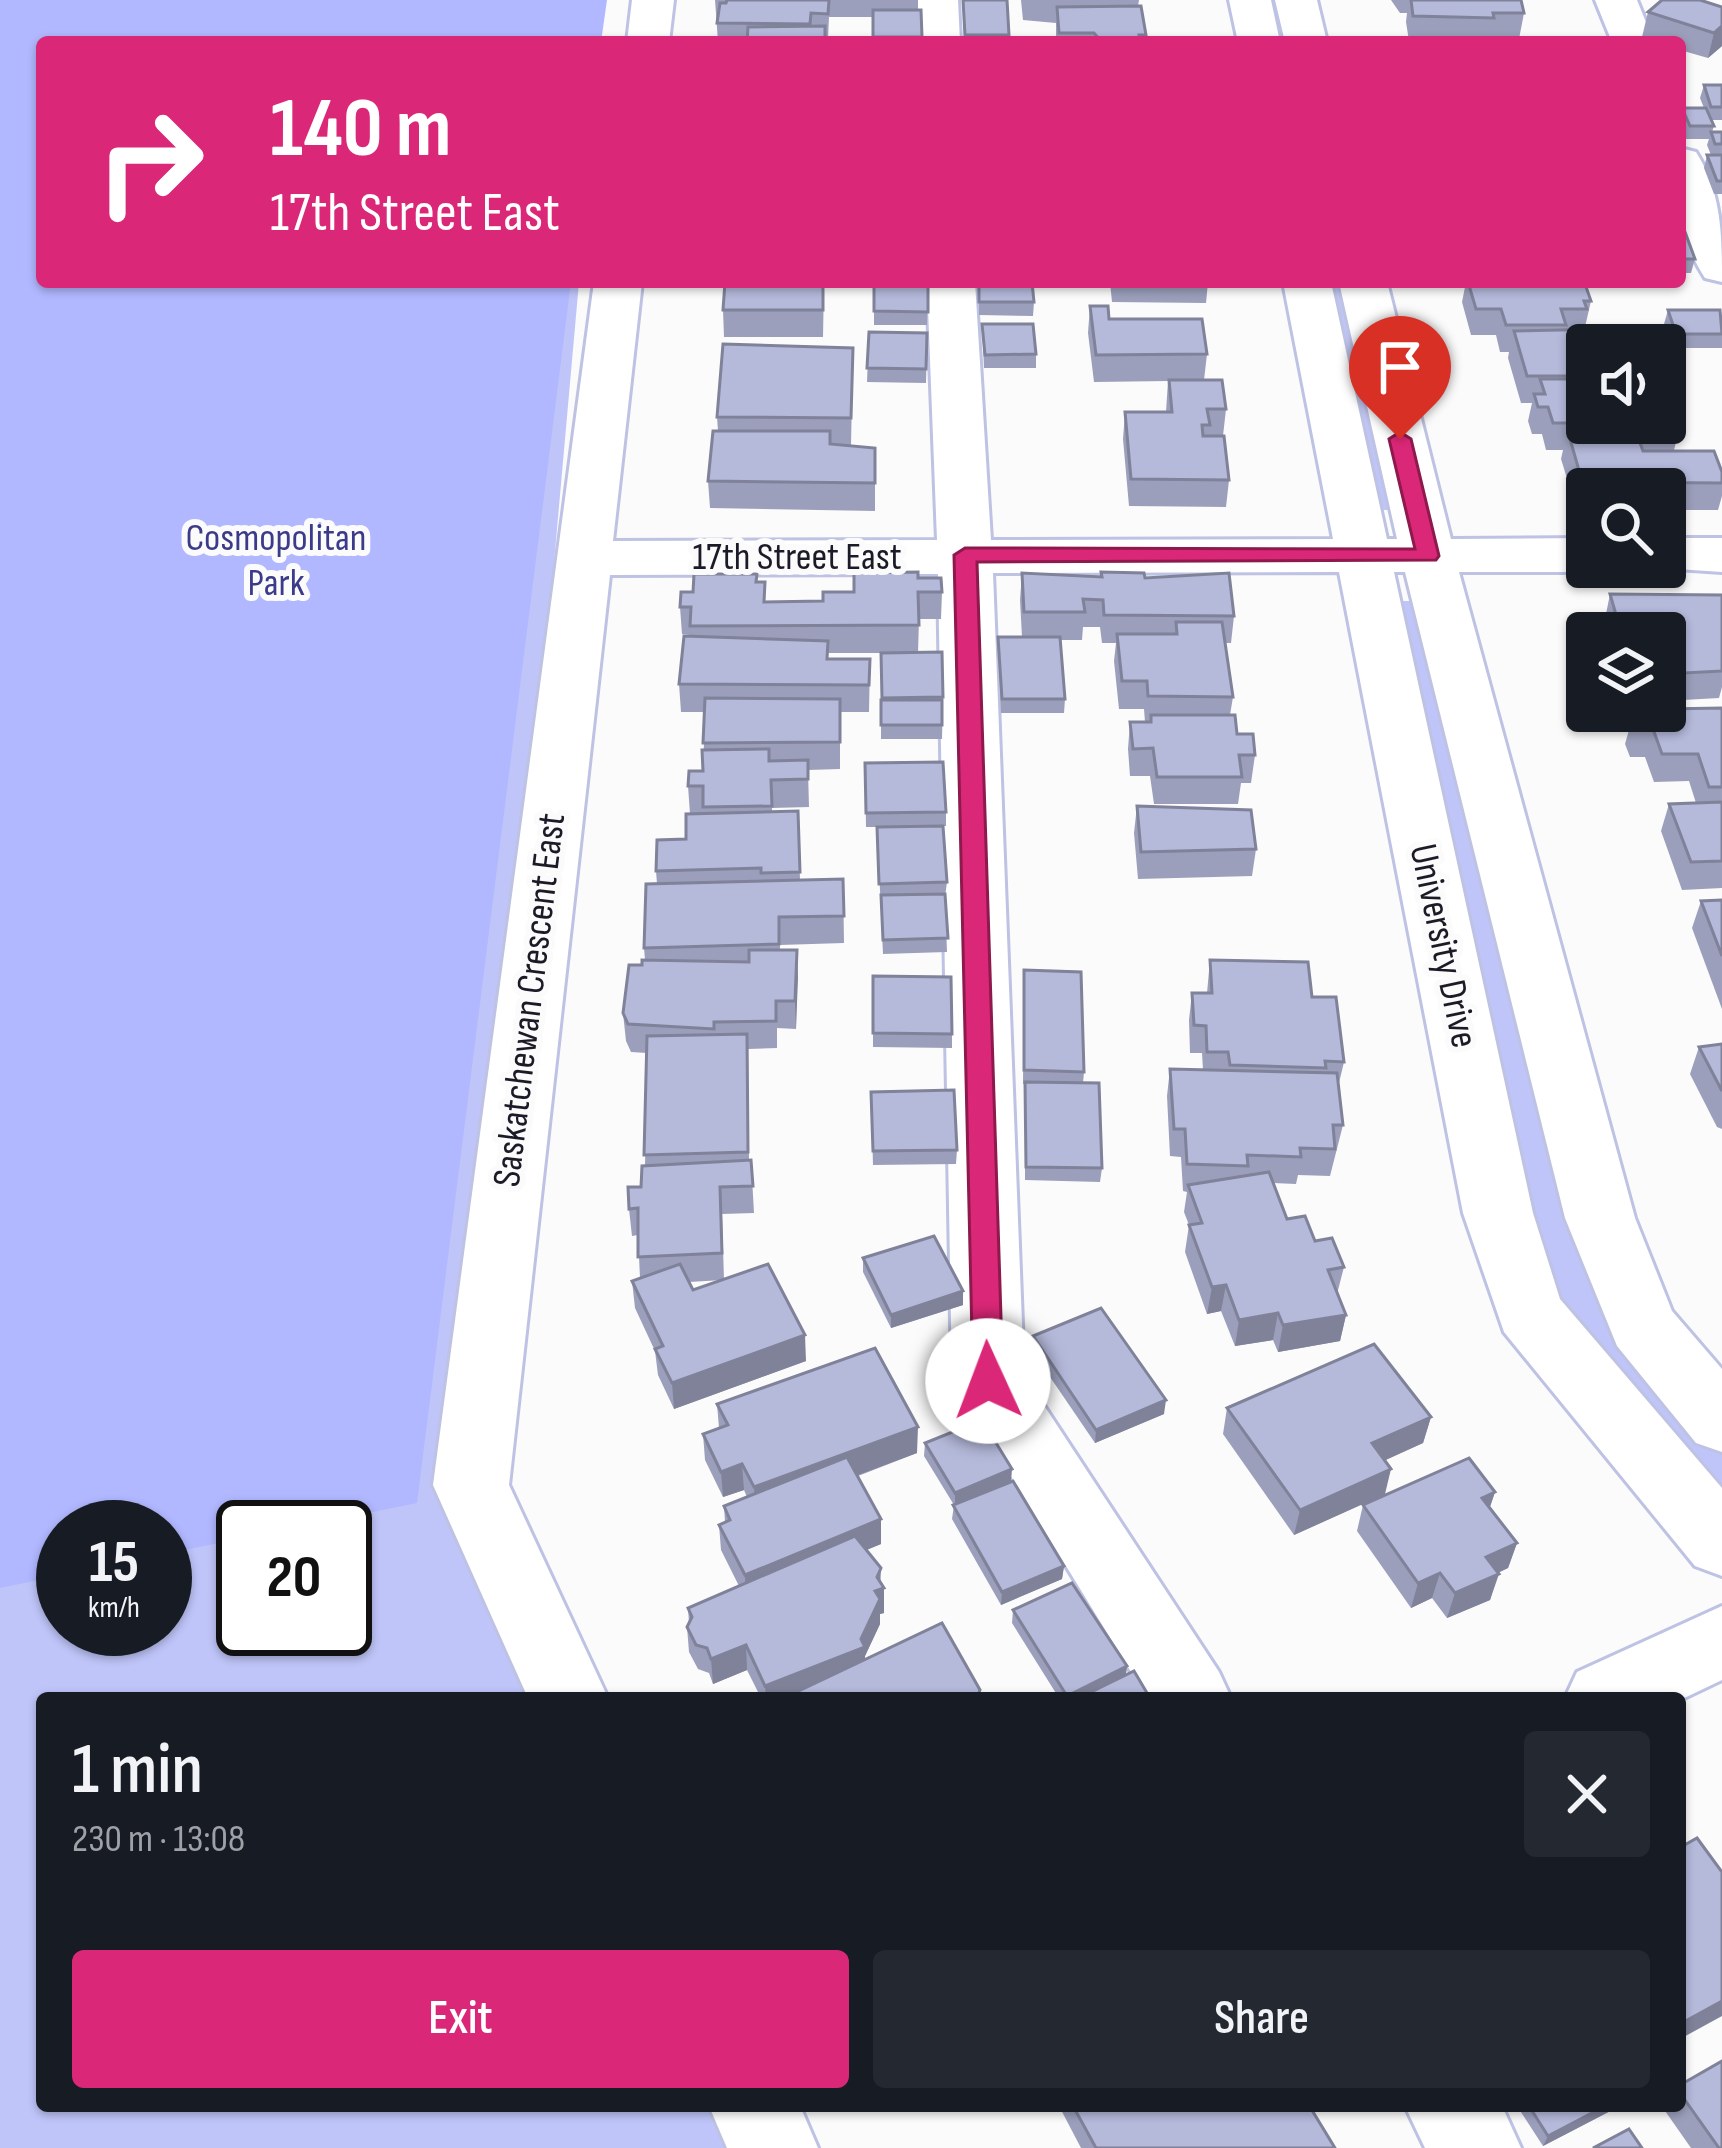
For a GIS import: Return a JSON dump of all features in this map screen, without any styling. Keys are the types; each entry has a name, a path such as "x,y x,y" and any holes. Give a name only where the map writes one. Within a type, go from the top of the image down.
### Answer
{"street":[{"path":"649,36 653,0"},
{"path":"938,0 940,36"},
{"path":"1250,0 1257,36"},
{"path":"1296,0 1305,36"},
{"path":"1616,0 1631,36"},
{"path":"1686,177 1722,268"},
{"name":"Saskatchewan Crescent East","path":"565,1692 471,1485 617,288"},
{"path":"951,288 965,555 988,1381 1187,1692"},
{"name":"University Drive","path":"1308,288 1498,1213 1529,1312 1722,1543"},
{"name":"University Drive","path":"1364,288 1428,556 1600,1218 1642,1326 1722,1420"},
{"name":"17th Street East","path":"584,558 1566,555"},
{"path":"1686,555 1722,555"},
{"path":"1617,1692 1722,1641"},
{"path":"757,2112 773,2148"},
{"path":"1454,2112 1476,2148"}],"green space":[{"name":"Cosmopolitan Park","path":"0,0 36,36 36,288 578,288 471,1494 560,1692 36,1692 36,2112 750,2112 766,2148 0,2148"},
{"name":"Cosmopolitan Park","path":"0,0 607,0 602,36 36,36 36,288 570,288 417,1503 372,1512 372,1500 216,1500 216,1544 192,1548 192,1500 36,1500 36,1581 0,1588"},
{"path":"1324,288 1351,288 1398,510 1379,510"},
{"path":"1396,601 1418,601 1585,1271 1621,1331 1722,1452 1722,1510 1567,1315 1534,1233"}],"building":[{"path":"829,0 828,14 811,13 810,24 717,23 720,3"},
{"path":"963,0 1007,0 1009,35 965,35"},
{"path":"1411,0 1521,0 1524,13 1493,13 1494,18 1413,16"},
{"path":"1662,0 1700,0 1722,7 1722,26 1714,33 1648,12"},
{"path":"1141,6 1146,35 1059,33 1057,7"},
{"path":"873,10 921,10 922,36 873,36"},
{"path":"825,26 825,36 747,36 748,27"},
{"path":"1704,85 1722,85 1722,107 1711,107"},
{"path":"1686,108 1706,108 1714,126 1690,126"},
{"path":"1711,132 1722,132 1722,144 1715,144"},
{"path":"1707,155 1722,155 1722,181 1717,181"},
{"path":"1686,235 1695,259 1686,259"},
{"path":"725,288 823,288 823,310 723,310"},
{"path":"874,288 928,288 928,312 874,311"},
{"path":"979,288 1033,288 1034,302 979,302"},
{"path":"1470,288 1586,288 1591,301 1584,301 1587,309 1561,309 1566,325 1506,325 1501,309 1476,309"},
{"path":"1090,306 1108,306 1109,319 1202,319 1207,354 1096,355"},
{"path":"1668,310 1720,310 1722,334 1686,334 1686,324 1673,324"},
{"path":"982,324 1033,324 1036,354 985,355"},
{"path":"1566,330 1566,376 1527,376 1514,331"},
{"path":"869,332 927,333 926,369 867,368"},
{"path":"723,344 853,348 851,418 717,417"},
{"path":"1540,379 1566,379 1566,423 1553,423 1548,407 1538,407 1534,394 1545,394"},
{"path":"1169,380 1222,380 1226,409 1207,409 1210,425 1202,425 1203,436 1224,436 1229,480 1131,479 1125,412 1172,412"},
{"path":"713,431 830,431 830,444 875,448 875,483 708,481"},
{"path":"1571,444 1714,451 1722,483 1686,483 1686,468 1578,468"},
{"path":"918,572 918,578 941,578 942,592 918,592 919,625 690,626 691,607 680,607 681,592 693,592 694,574 757,574 756,582 765,582 764,602 823,601 823,592 854,592 854,573"},
{"path":"1101,572 1144,573 1145,578 1229,573 1234,616 1104,615 1103,600 1083,599 1085,612 1024,612 1022,573 1102,577"},
{"path":"1610,594 1722,595 1722,671 1686,673 1686,612 1615,612"},
{"path":"1176,622 1222,622 1233,697 1148,696 1147,681 1122,681 1117,634 1177,634"},
{"path":"684,636 828,641 827,659 870,659 869,685 679,684"},
{"path":"998,637 1060,637 1065,699 1002,699"},
{"path":"942,652 943,697 882,698 881,653"},
{"path":"705,698 840,699 840,742 703,743"},
{"path":"881,700 942,700 942,725 881,725"},
{"path":"1722,708 1722,787 1709,787 1698,754 1662,754 1654,732 1686,732 1686,709"},
{"path":"1151,715 1235,715 1237,734 1253,734 1255,755 1239,755 1242,777 1157,777 1153,748 1133,749 1130,722 1151,722"},
{"path":"769,749 769,761 808,760 808,779 771,780 772,806 703,807 703,786 688,786 689,771 703,771 702,750"},
{"path":"943,762 946,812 866,813 865,763"},
{"path":"1722,802 1722,861 1691,862 1669,804"},
{"path":"1137,806 1251,810 1256,849 1141,852"},
{"path":"798,811 800,872 761,873 761,868 656,871 657,840 686,839 686,814"},
{"path":"943,826 947,882 879,884 877,827"},
{"path":"843,879 844,916 779,917 779,944 644,948 646,884"},
{"path":"945,894 948,938 883,940 881,895"},
{"path":"1722,900 1722,956 1701,901"},
{"path":"749,950 797,950 795,1001 776,1001 776,1021 714,1022 714,1029 628,1024 623,1013 629,965 642,965 642,960 749,962"},
{"path":"1210,960 1308,962 1312,997 1336,997 1344,1062 1325,1061 1326,1068 1230,1065 1228,1052 1207,1052 1206,1026 1194,1025 1192,993 1212,993"},
{"path":"1024,970 1081,972 1084,1072 1024,1070"},
{"path":"873,976 951,977 952,1034 873,1033"},
{"path":"747,1034 748,1152 644,1155 647,1036"},
{"path":"1722,1044 1722,1091 1699,1047"},
{"path":"1170,1069 1337,1073 1343,1125 1333,1125 1335,1149 1300,1148 1301,1157 1247,1155 1248,1166 1187,1164 1185,1129 1174,1129"},
{"path":"1025,1082 1099,1083 1102,1168 1026,1167"},
{"path":"954,1090 957,1150 873,1151 871,1092"},
{"path":"751,1160 753,1186 720,1187 722,1253 638,1257 638,1208 629,1209 628,1187 641,1187 642,1166"},
{"path":"1269,1172 1287,1219 1305,1216 1315,1241 1332,1238 1344,1267 1328,1270 1346,1315 1283,1325 1278,1313 1239,1320 1226,1285 1212,1287 1189,1225 1202,1223 1188,1185"},
{"path":"934,1236 963,1291 891,1315 863,1258"},
{"path":"680,1264 693,1290 768,1264 805,1335 672,1383 655,1349 663,1346 632,1281"},
{"path":"1101,1308 1166,1400 1096,1430 1033,1336"},
{"path":"1374,1344 1431,1417 1372,1443 1391,1469 1300,1510 1227,1408"},
{"path":"875,1348 918,1427 754,1487 742,1464 721,1472 703,1434 728,1425 717,1404"},
{"path":"982,1420 1012,1469 955,1493 925,1443"},
{"path":"847,1457 881,1519 745,1575 719,1525 730,1520 724,1506"},
{"path":"1469,1458 1495,1492 1482,1498 1517,1543 1486,1557 1499,1574 1455,1593 1440,1573 1418,1583 1363,1505"},
{"path":"1013,1481 1064,1566 1002,1592 953,1505"},
{"path":"855,1536 881,1568 877,1577 884,1588 875,1591 880,1599 861,1639 865,1647 765,1686 746,1645 711,1659 707,1648 696,1645 687,1627 692,1617 688,1608"},
{"path":"1072,1583 1127,1666 1075,1692 1064,1692 1013,1610"},
{"path":"942,1623 980,1690 979,1692 797,1692"},
{"path":"1134,1671 1146,1692 1091,1692"},
{"path":"1697,1838 1722,1872 1722,2001 1686,2021 1686,1844"},
{"path":"1722,2061 1722,2148 1686,2101 1686,2082"},
{"path":"1076,2112 1313,2112 1335,2148 1096,2148"},
{"path":"1533,2112 1594,2112 1548,2136"},
{"path":"1629,2129 1642,2148 1593,2148"}],"route":[{"path":"988,1381 965,555 1428,556 1400,439"}]}
